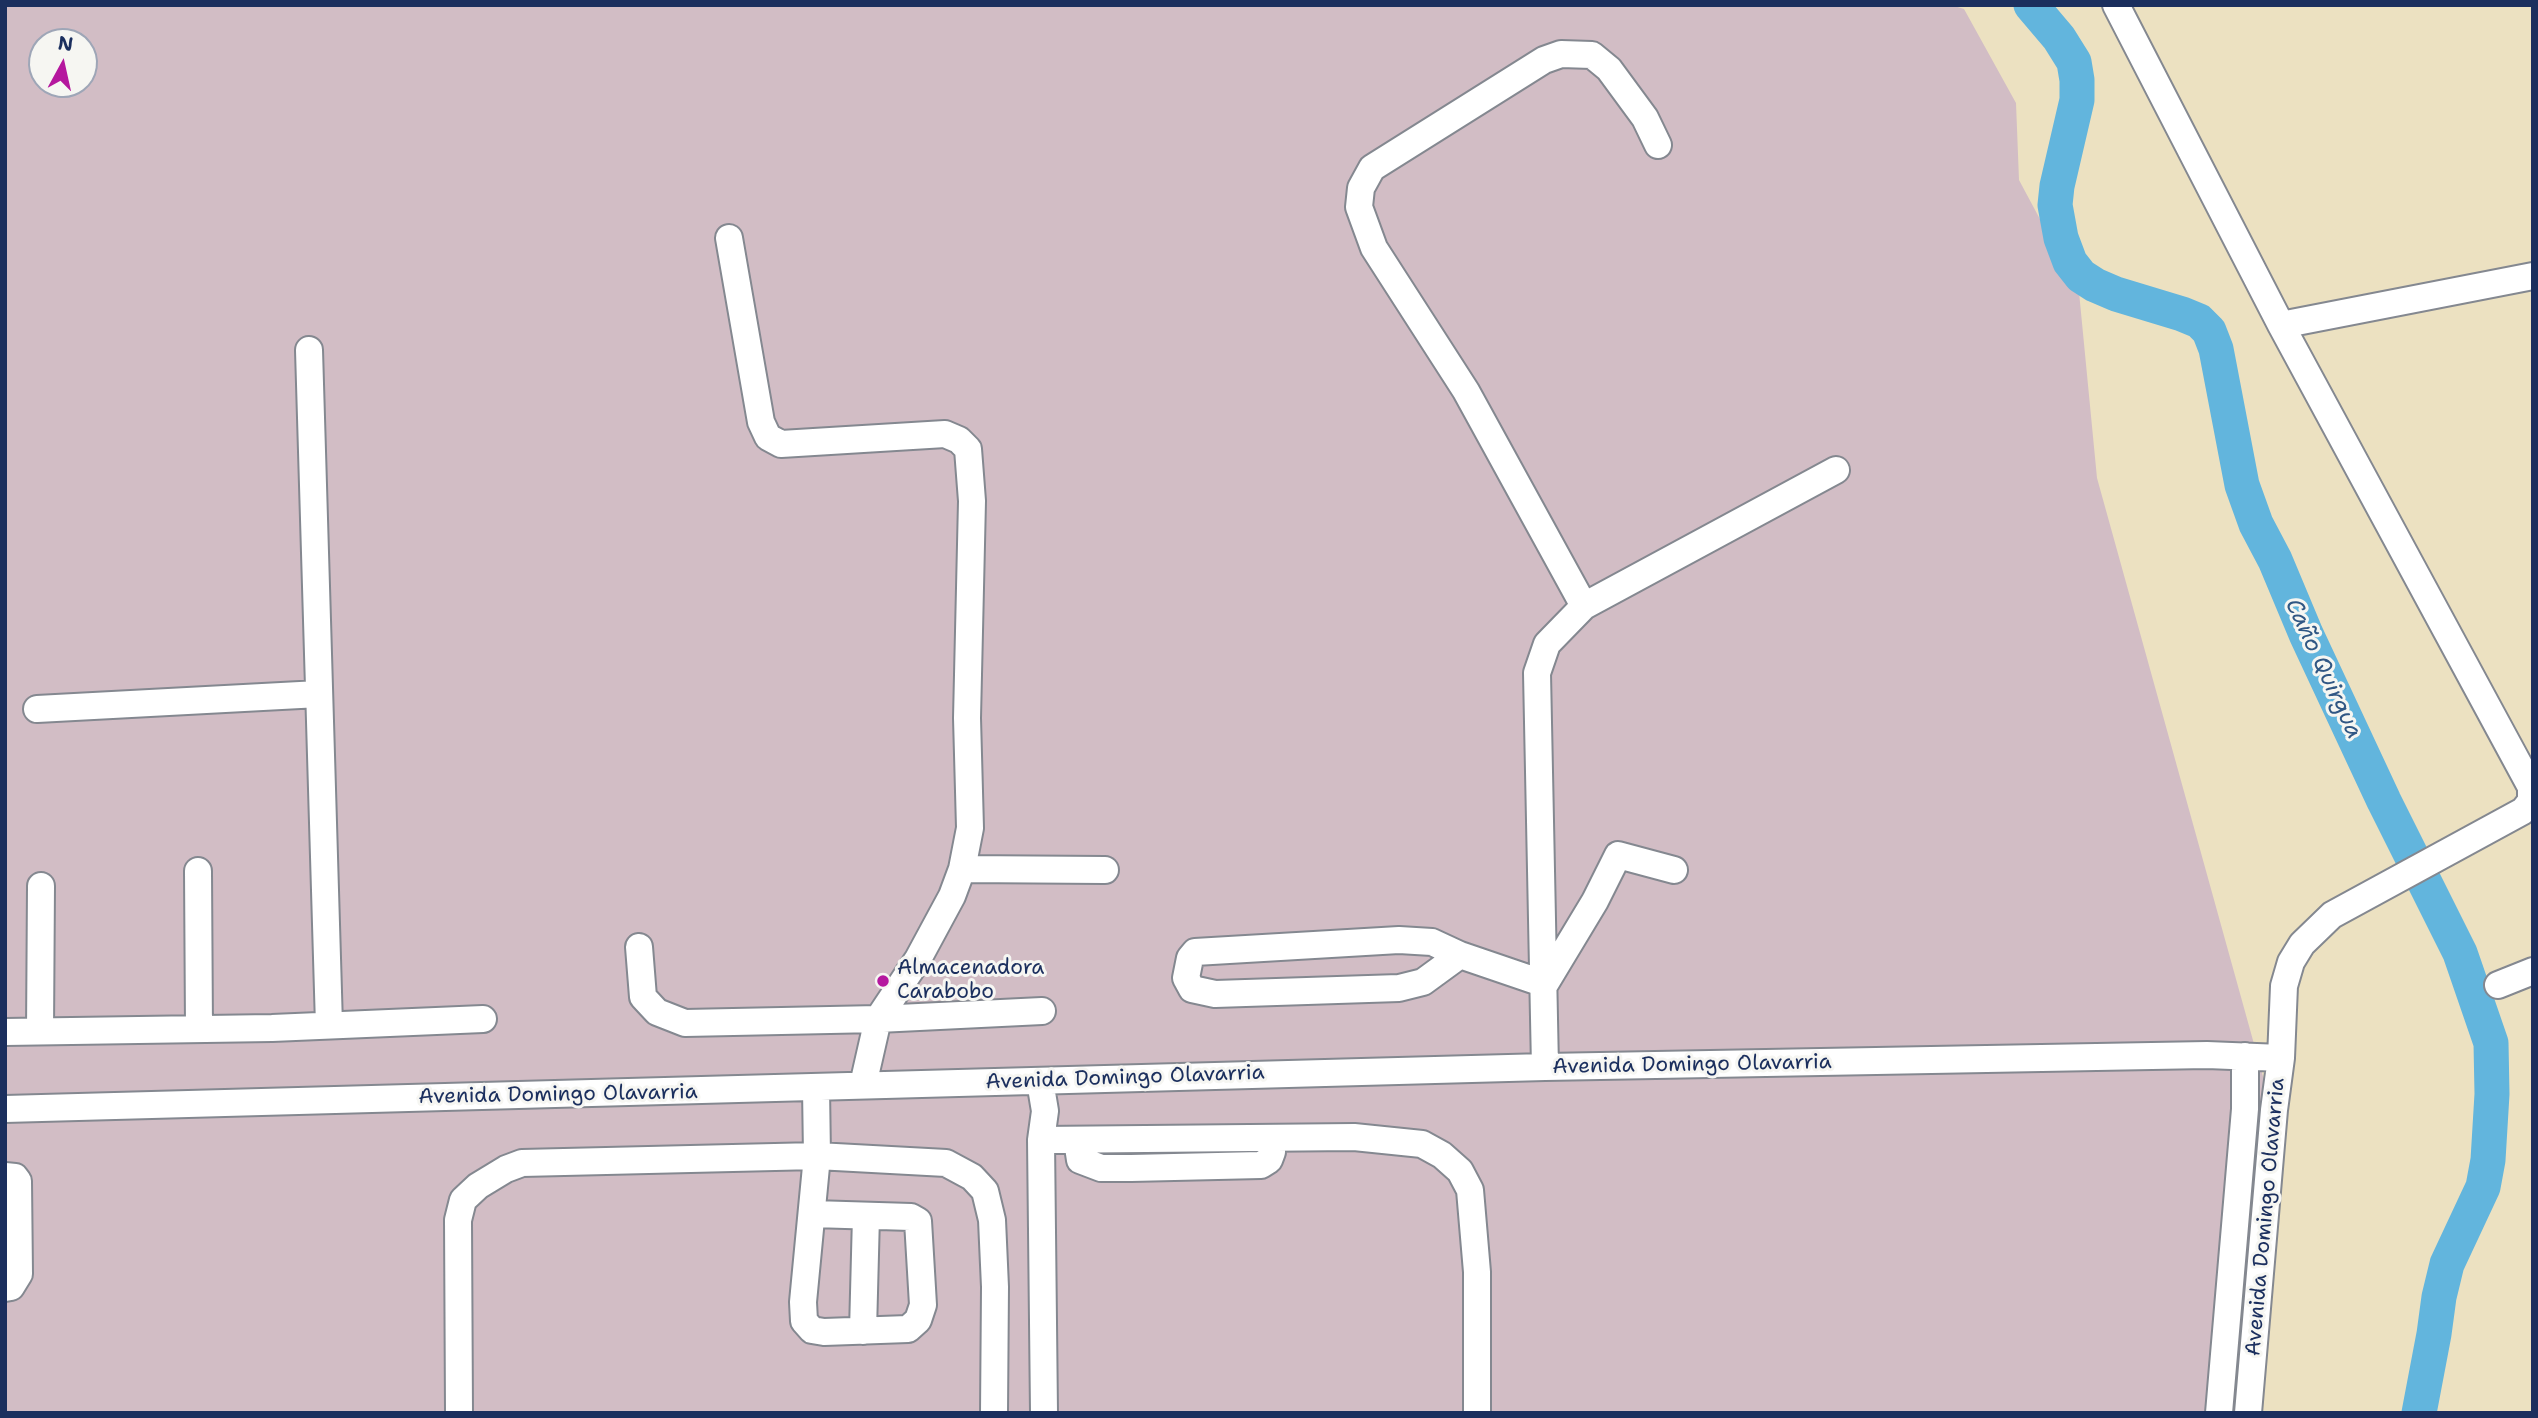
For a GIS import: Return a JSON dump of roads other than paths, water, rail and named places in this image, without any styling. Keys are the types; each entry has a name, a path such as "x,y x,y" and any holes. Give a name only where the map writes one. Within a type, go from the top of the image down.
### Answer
{"street":[{"path":"2116,5 2281,325 2531,787 2531,800 2523,811 2332,915 2302,944 2291,962 2284,986 2281,1058"},
{"path":"1584,606 1466,391 1374,248 1359,207 1361,188 1372,168 1544,60 1561,54 1592,55 1609,69 1645,118 1658,145"},
{"path":"729,238 761,422 768,438 781,443 945,435 958,440 968,449 972,500 967,718 970,828 962,869 953,896 878,1020 863,1085"},
{"path":"2281,325 2533,276"},
{"path":"309,350 329,1025"},
{"path":"1545,1067 1537,673 1547,644 1584,606 1836,470"},
{"path":"37,709 319,694"},
{"path":"1545,984 1595,901 1618,855 1674,870"},
{"path":"962,869 1105,870"},
{"path":"198,871 200,1029"},
{"path":"40,1031 41,886"},
{"path":"1460,956 1423,982 1399,988 1215,994 1192,989 1186,978 1190,958 1195,952 1399,940 1432,942 1460,956 1545,984"},
{"path":"639,947 643,998 657,1012 685,1023 878,1020 1042,1011"},
{"path":"2498,985 2533,971"},
{"path":"5,1032 200,1029 482,1019"},
{"name":"Avenida Domingo Olavarria","path":"2219,1413 2245,1108 2245,1056"},
{"name":"Avenida Domingo Olavarria","path":"5,1109 1545,1067 2245,1056 2281,1058 2274,1110 2248,1413"},
{"path":"1040,1081 1045,1111 1041,1140 1044,1413"},
{"path":"813,1214 911,1217 918,1221 923,1306 918,1320 908,1329 824,1332 812,1330 804,1321 803,1301 817,1156 816,1088"},
{"path":"1041,1140 1077,1140 1080,1160 1101,1168 1261,1165 1269,1160 1272,1138 1354,1137 1422,1144 1442,1155 1460,1171 1470,1189 1477,1272 1477,1413"},
{"path":"459,1413 457,1220 463,1200 478,1186 522,1163 817,1156 946,1163 972,1177 985,1191 993,1233 994,1413"},
{"path":"5,1176 15,1177 18,1181 19,1274 12,1287 5,1288"},
{"path":"863,1331 866,1216"}],"waterway":[{"name":"Caño Quirgua","path":"2031,5 2059,38 2074,62 2077,80 2077,100 2055,205 2061,238 2070,262 2081,276 2095,285 2182,314 2199,321 2209,331 2216,349 2242,485 2256,524 2275,560 2306,634 2384,801 2460,953 2491,1043 2492,1094 2488,1160 2483,1187 2447,1264 2419,1413"}],"place":[{"name":"Almacenadora Carabobo","path":"883,981"}]}
